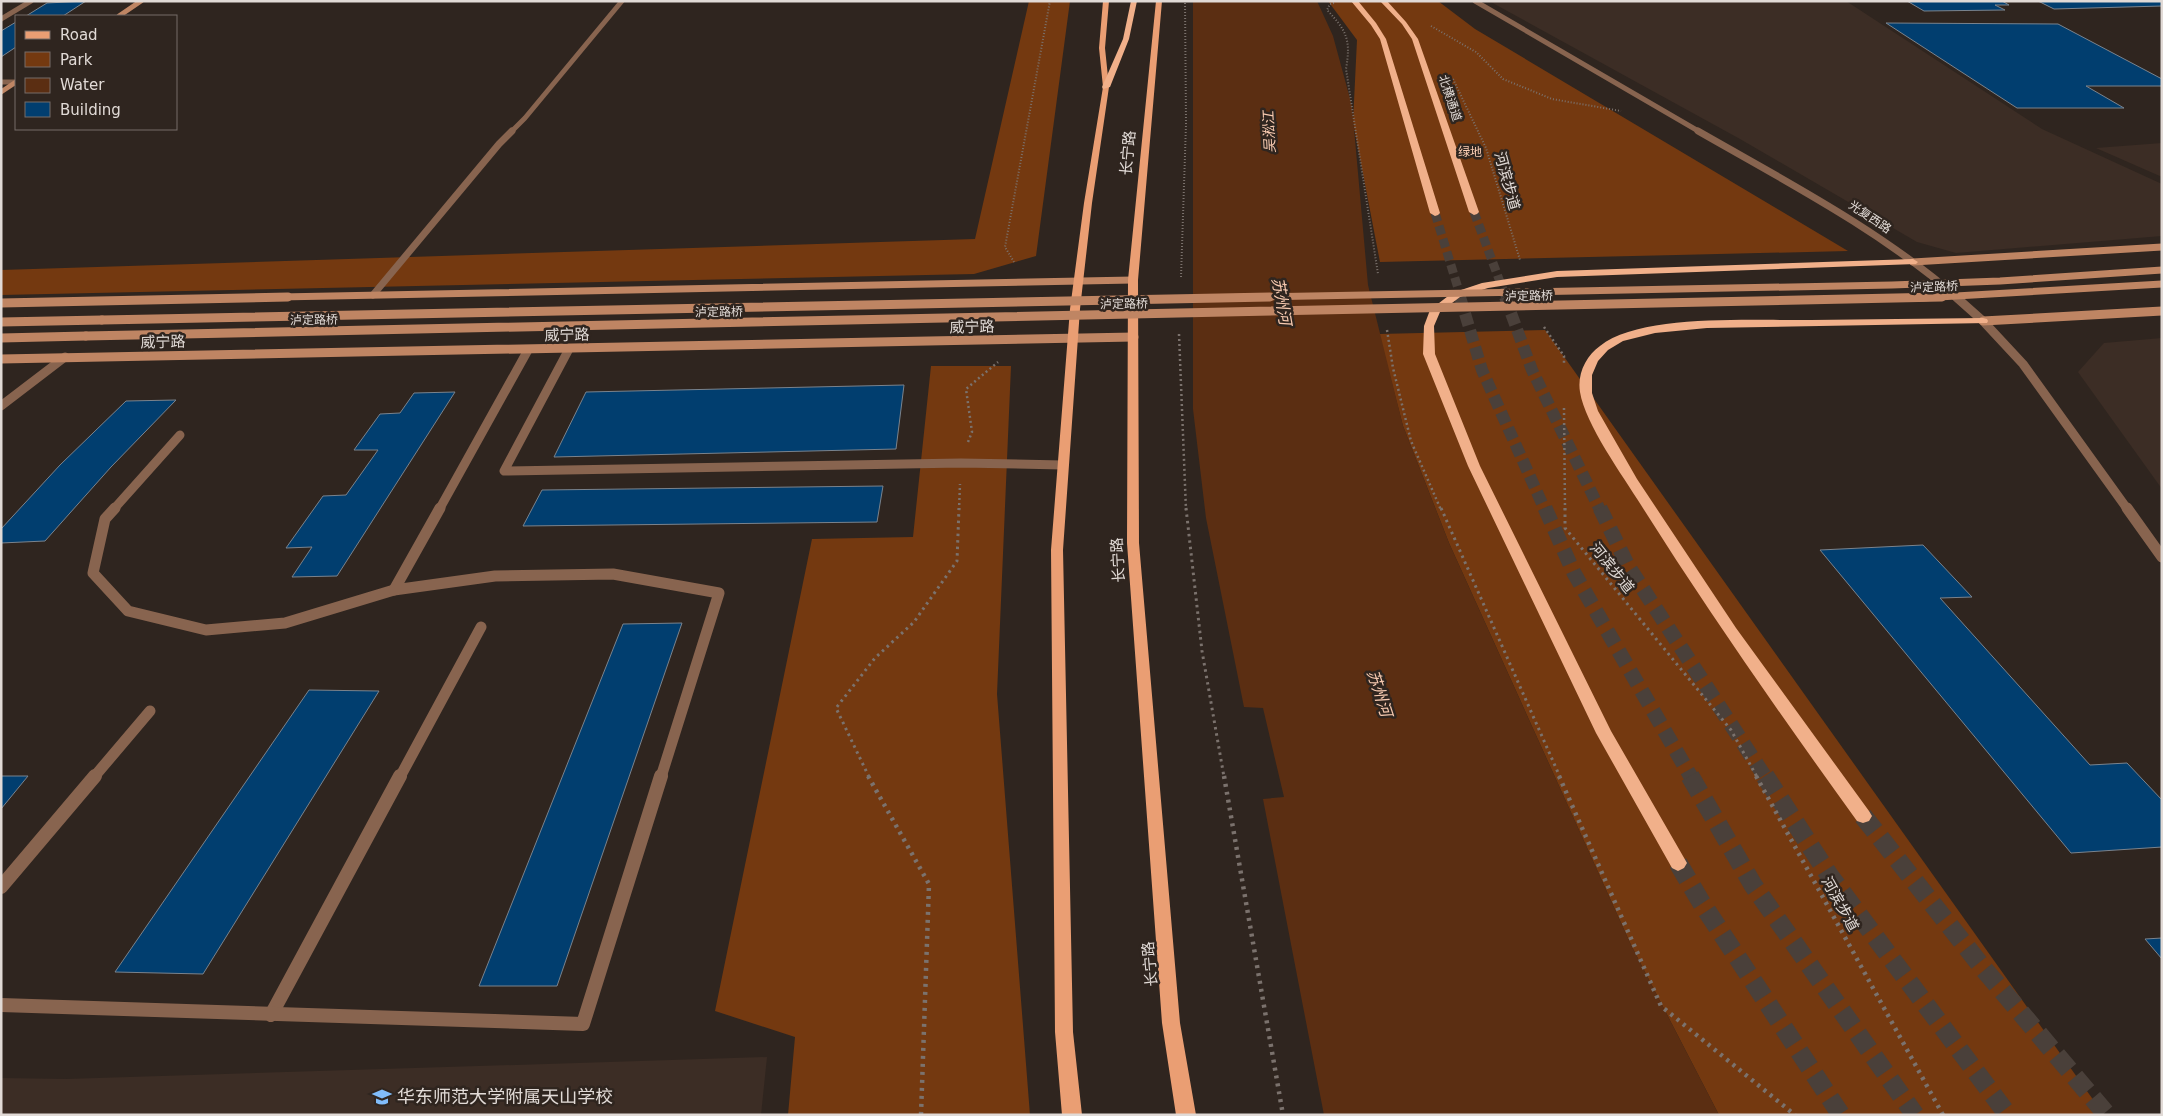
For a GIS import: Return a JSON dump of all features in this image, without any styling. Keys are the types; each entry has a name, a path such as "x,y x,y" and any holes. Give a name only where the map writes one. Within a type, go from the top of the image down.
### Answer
{"highway":[{"path":"1354,1 1374,24 1383,39 1436,213"},
{"name":"北横通道","path":"1383,1 1404,23 1415,39 1474,212"},
{"path":"1106,86 1126,39 1134,4"},
{"path":"1678,863 1604,733 1474,466 1429,354 1429,326 1435,310 1456,295 1486,285 1526,278 1576,273 1913,262"},
{"path":"1863,816 1678,553 1591,410 1585,390 1586,374 1593,358 1604,347 1622,337 1664,327 1982,321"}],"main road":[{"path":"120,15 141,1"},
{"name":"长宁路","path":"1072,1115 1064,1032 1057,550 1079,281 1088,203 1106,86 1102,48 1106,1"},
{"name":"长宁路","path":"1159,1 1132,280 1134,337 1133,543 1171,1024 1186,1115"},
{"path":"1,92 15,83"},
{"path":"1913,262 2162,247"},
{"name":"泸定路桥","path":"1,322 1852,286 2000,281 2162,270"},
{"path":"1,302 1132,280"},
{"name":"泸定路桥","path":"1,338 1882,300 2019,294 2162,284"},
{"path":"1982,321 2162,311"},
{"name":"威宁路","path":"1,359 1134,337"}],"street":[{"path":"1,20 31,1"},
{"path":"373,295 499,144 525,118 622,1"},
{"name":"光复西路","path":"1475,1 1546,44 1842,213 1913,262 1982,321 2023,364 2162,557"},
{"path":"1,82 15,82"},
{"path":"569,349 504,472 961,462 1063,465"},
{"path":"394,590 528,350"},
{"path":"1,406 65,357"},
{"path":"1,1005 583,1024 719,593 613,574 494,576 394,590 285,623 206,630 128,611 93,573 105,519 180,435"},
{"path":"271,1015 481,627"},
{"path":"1,887 150,711"}],"path":[{"path":"1014,262 1005,247 1050,1"},
{"path":"1181,279 1185,142 1186,1"},
{"path":"1425,22 1476,52 1503,79 1552,98 1627,111"},
{"name":"河滨步道","path":"1451,77 1486,148 1526,278"},
{"path":"1542,321 1545,330 1564,356 1564,366"},
{"path":"1179,327 1184,493 1202,651 1283,1115"},
{"path":"921,1115 929,884 864,768 836,708 875,658 914,622 957,561 961,462 972,432 966,389 1003,359"},
{"name":"河滨步道","path":"1564,404 1565,528 1731,730 1943,1115"}],"shaded area":[{"path":"1489,1 1846,1 2042,129 2162,184 2162,236 1956,253 1917,242 1740,139"},
{"path":"2162,143 2162,177 2096,148"},
{"path":"2162,338 2162,489 2078,372 2104,343"},
{"name":"华东师范大学附属天山学校","path":"767,1057 761,1115 1,1115 1,1078 66,1079"}],"green space":[{"path":"1029,1 1070,1 1036,256 974,274 1,295 1,270 975,239"},
{"name":"绿地","path":"1328,1 1438,1 1475,29 1848,251 1380,262 1353,122 1357,40"},
{"path":"1545,330 2104,1115 1719,1115 1631,945 1449,543 1403,426 1379,334"},
{"path":"931,366 1011,366 997,694 1030,1115 788,1115 795,1037 715,1011 812,539 913,537"}],"water":[{"path":"1193,1 1317,1 1333,36 1352,106 1368,285 1403,426 1449,543 1631,945 1719,1115 1324,1115 1263,799 1284,797 1263,708 1244,707 1206,518 1193,409"}],"building":[{"path":"86,1 65,15 28,15 47,3"},
{"path":"1907,1 2002,1 2009,5 1995,5 2005,10 1924,11"},
{"path":"2038,1 2162,1 2162,6 2054,9"},
{"path":"15,23 15,48 1,57 1,31"},
{"path":"1886,23 2058,24 2162,79 2162,86 2086,86 2124,108 2017,108"},
{"path":"904,385 896,449 554,457 586,392"},
{"path":"455,392 337,576 292,577 312,547 286,548 323,496 346,495 378,450 354,450 380,414 400,413 414,393"},
{"path":"176,400 111,467 45,541 1,543 1,529 60,465 126,401"},
{"path":"883,486 877,522 523,526 542,490"},
{"path":"1923,545 1972,597 1940,598 2090,765 2127,763 2162,800 2162,847 2071,853 1820,550"},
{"path":"682,623 557,986 479,986 623,624"},
{"path":"309,690 379,691 203,974 115,972"},
{"path":"1,776 28,776 1,809"},
{"path":"2162,938 2162,959 2145,939"}],"tunnel":[{"path":"1474,212 1506,298"},
{"path":"1435,213 1461,298"},
{"path":"1460,297 1482,370 1545,510"},
{"path":"1505,297 1532,370 1600,510"},
{"path":"1545,508 1574,573 1691,777"},
{"path":"1600,508 1628,566 1765,777"},
{"path":"1690,776 1753,885 1915,1115"},
{"path":"1765,776 1829,875 2008,1115"},
{"path":"1863,816 1983,968 2107,1115"},
{"path":"1678,863 1701,902 1841,1115"}],"place":[{"name":"华东师范大学附属天山学校","path":"382,1097"}],"water label":[{"name":"吴淞江","path":"1269,132"},
{"name":"苏州河","path":"1282,301"},
{"name":"苏州河","path":"1380,693"}]}
